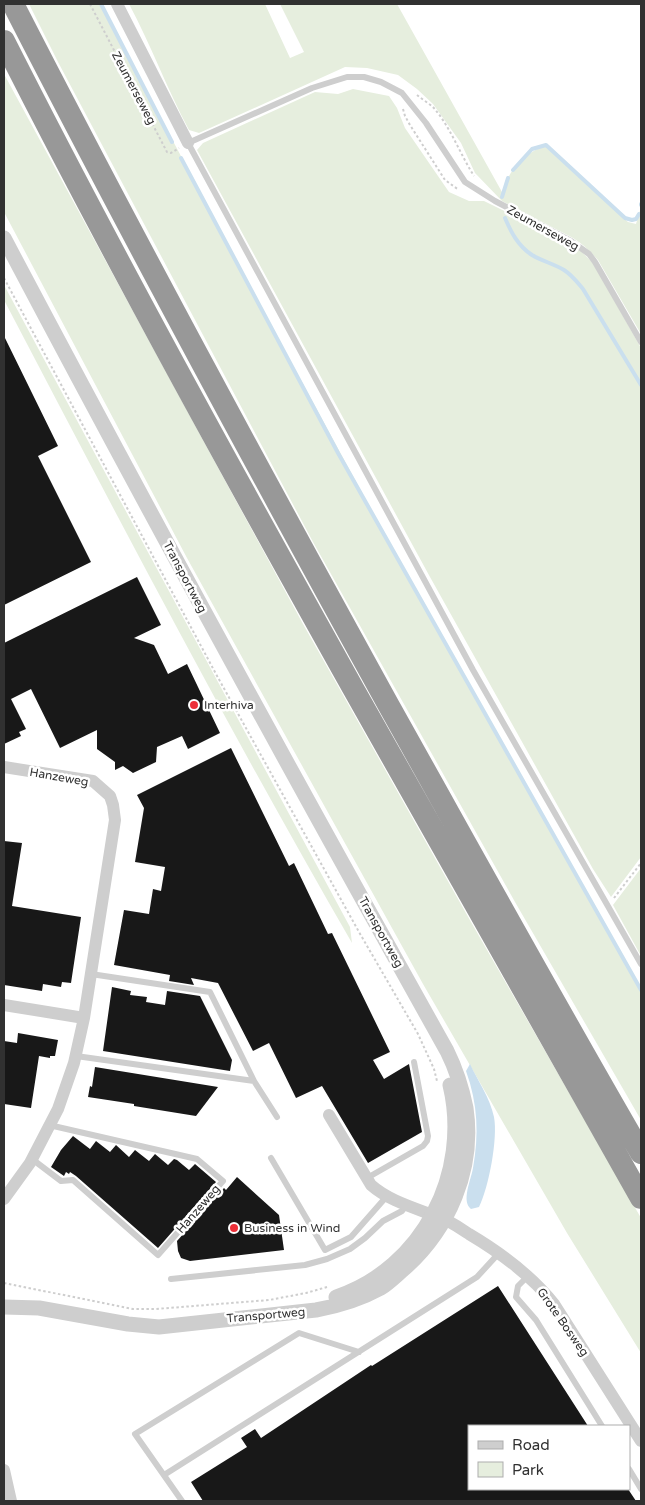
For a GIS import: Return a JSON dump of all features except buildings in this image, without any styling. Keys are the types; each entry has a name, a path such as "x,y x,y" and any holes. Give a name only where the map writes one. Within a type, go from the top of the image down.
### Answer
{"highway":[{"path":"13,4 92,159 300,545 560,1013 641,1153"},
{"path":"4,42 69,170 279,556 641,1198"}],"street":[{"name":"Zeumerseweg","path":"117,4 188,143"},
{"name":"Transportweg","path":"4,238 190,586 451,1059 460,1082 466,1108 464,1162 455,1197 405,1253 380,1274 340,1295 305,1305 157,1320 115,1315 18,1297 4,1297"},
{"name":"Transportweg","path":"4,256 179,584 442,1062 453,1101 455,1129 452,1162 439,1217 423,1250 397,1276 383,1286 371,1293 333,1308 159,1327 128,1324 27,1306 4,1307"},
{"name":"Hanzeweg","path":"4,767 92,781 110,796 115,820 84,1018 76,1056 58,1108 32,1159 4,1199"},
{"path":"4,1005 84,1018"},
{"path":"329,1115 371,1185 387,1196 439,1217"},
{"name":"Grote Bosweg","path":"439,1217 499,1253 543,1290 554,1304 641,1441"},
{"path":"4,1470 11,1501"}],"lane":[{"name":"Zeumerseweg","path":"188,143 312,88 347,77 364,77 381,82 402,93 426,123 465,182 495,201 571,240 589,254 641,342"},
{"path":"188,143 473,670 641,964"},
{"path":"91,974 210,992 254,1081 277,1117"},
{"path":"76,1056 254,1081"},
{"path":"367,1178 424,1146 427,1141 428,1136 414,1062"},
{"name":"Hanzeweg","path":"32,1159 61,1181 73,1180 158,1255 223,1181 197,1159 49,1125"},
{"path":"271,1158 325,1250 351,1237 387,1196"},
{"path":"171,1279 305,1265 327,1259 350,1249 383,1221 402,1211 407,1204"},
{"path":"164,1475 477,1277 499,1253"},
{"path":"528,1276 518,1286 516,1297 536,1320 601,1425"},
{"path":"182,1501 135,1434 298,1333 358,1352"},
{"path":"630,1471 641,1489"}],"path":[{"name":"Zeumerseweg","path":"90,4 167,152 171,153 188,143"},
{"path":"391,87 402,106 404,116 445,180 461,191"},
{"name":"Transportweg","path":"4,278 216,674 359,932"},
{"path":"608,905 641,863"}],"green space":[{"path":"29,4 100,4 412,585 641,987 641,1120 515,902 313,542"},
{"path":"129,4 265,4 290,58 304,52 280,4 397,4 502,192 508,177 517,164 530,153 545,146 628,222 636,224 641,207 641,334 598,260 573,238 502,201 475,173 461,143 433,104 398,75 367,68 345,67 199,133 189,130"},
{"path":"4,74 303,624 641,1218 641,1353 567,1233 423,984 187,558 4,212"},
{"path":"353,89 389,96 397,108 405,128 449,192 469,201 484,201 570,243 580,250 594,264 641,348 641,857 611,897 593,869 430,577 197,150 203,143 315,92 338,94"},
{"path":"4,285 350,927 352,943 218,704 132,543 4,300"},
{"path":"641,868 641,956 613,905"}],"water":[{"path":"470,1064 490,1103 495,1126 492,1162 483,1198 479,1207 471,1209 468,1205 467,1196 475,1156 477,1132 473,1095 466,1071"}],"waterway":[{"path":"101,4 172,142"},
{"path":"513,170 532,149 546,145 625,218 636,219 639,214"},
{"path":"181,158 338,453 641,990"},
{"path":"502,197 508,178"},
{"path":"505,218 516,238 527,251 564,270 583,289 641,385"}],"place":[{"name":"Interhiva","path":"194,705"},
{"name":"Business in Wind","path":"234,1228"}]}
